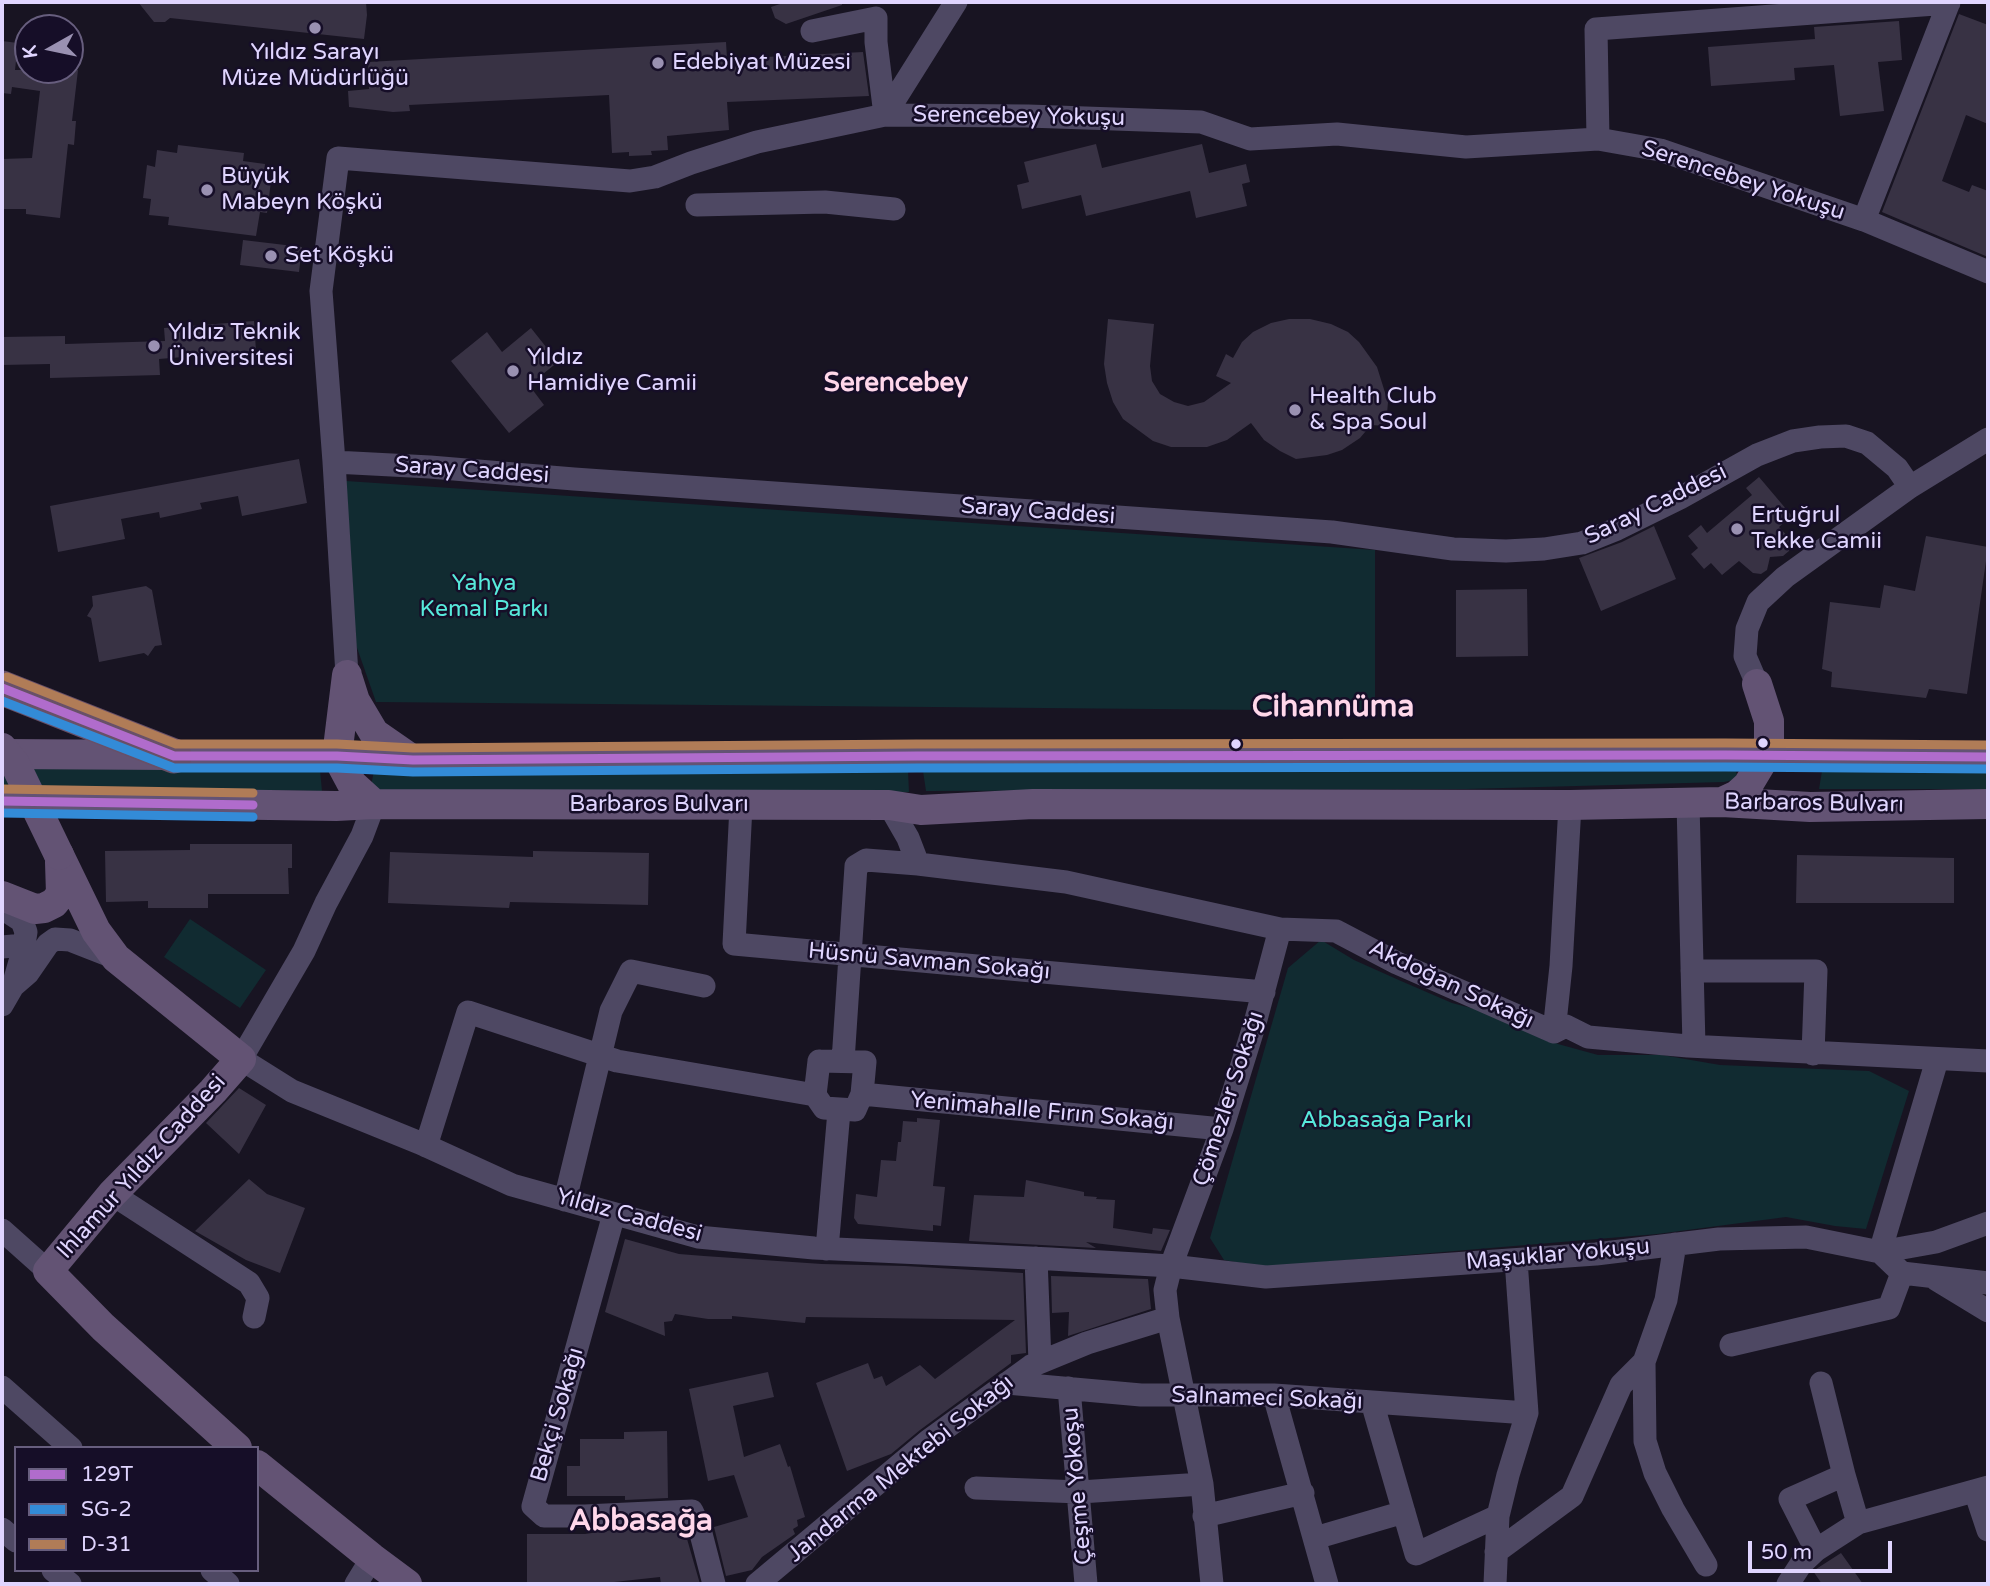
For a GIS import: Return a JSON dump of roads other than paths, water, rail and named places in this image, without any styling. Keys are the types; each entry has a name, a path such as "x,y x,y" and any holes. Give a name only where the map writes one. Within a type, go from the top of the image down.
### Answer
{"highway":[{"path":"2,688 174,756"}],"main road":[{"path":"347,675 337,757 352,784 374,804"},
{"path":"347,675 355,702 374,733 413,760"},
{"path":"1725,754 1746,737 1752,722 1757,684"},
{"path":"1722,802 1737,795 1748,785 1766,755 1769,721 1757,684"},
{"path":"1810,807 1802,787 1819,741 1924,737 1958,740 1988,751"},
{"name":"Yıldız Caddesi","path":"2,748 15,764 96,931 116,958 241,1059"},
{"name":"Barbaros Bulvarı","path":"2,754 413,760 1725,754 1988,757"},
{"name":"Barbaros Bulvarı","path":"2,801 336,806 889,805 921,810 1033,804 1570,805 1722,802 1810,807 1988,804"},
{"path":"2,896 35,909 54,903 61,894 59,855"},
{"name":"Ihlamur Yıldız Caddesi","path":"235,1446 103,1327 48,1271 112,1194 241,1059"},
{"path":"259,1467 407,1584"}],"street":[{"path":"885,115 956,2"},
{"path":"1598,139 1596,29 1730,10 1949,2 1864,220"},
{"path":"812,31 880,10 876,43 885,115"},
{"name":"Serencebey Yokuşu","path":"334,462 321,290 338,158 630,181 654,177 757,142 885,115 1027,116 1201,122 1250,139 1337,134 1466,147 1598,139 1660,150 1864,220 1988,272"},
{"path":"697,205 825,202 894,209"},
{"name":"Saray Caddesi","path":"334,462 1332,533 1453,549 1506,551 1582,543 1681,498 1757,455 1784,444 1807,439 1846,436 1867,443 1897,468 1910,487"},
{"path":"1757,684 1745,656 1747,629 1758,602 1785,577 1910,487 1988,439"},
{"path":"334,462 347,675"},
{"path":"1688,803 1694,1046"},
{"path":"241,1059 304,951 326,902 362,836 374,804"},
{"path":"889,805 908,838 918,864"},
{"path":"1554,1032 1561,966 1570,805"},
{"name":"Hüsnü Savman Sokağı","path":"741,806 734,944 1264,992"},
{"name":"Akdoğan Sokağı","path":"850,955 856,866 866,860 918,864 1066,882 1280,929 1336,931 1397,962 1554,1032 1566,1026 1588,1037 1694,1046 1988,1061"},
{"path":"2,908 22,921 26,932 13,946 8,995"},
{"name":"Çömezler Sokağı","path":"1212,1584 1202,1484 1168,1318 1166,1290 1171,1266 1222,1129 1264,992 1280,929"},
{"path":"8,995 28,973 48,944 55,939 70,940 116,958"},
{"path":"844,1061 850,955"},
{"path":"565,1200 611,1011 631,971 704,986"},
{"path":"1692,971 1816,971 1814,1054"},
{"path":"426,1146 468,1012 617,1061 815,1095"},
{"name":"Yıldız Caddesi","path":"241,1059 292,1091 512,1185 698,1237 827,1249 1171,1266"},
{"path":"1880,1252 1937,1059"},
{"path":"819,1061 865,1062 862,1094 855,1110 824,1108 815,1095 819,1061"},
{"name":"Yenimahalle Fırın Sokağı","path":"862,1094 1222,1129"},
{"path":"827,1249 839,1111"},
{"path":"112,1194 249,1283 258,1298 254,1317"},
{"name":"Bekçi Sokağı","path":"614,1214 533,1506 544,1516 692,1511 699,1526 714,1584"},
{"path":"1880,1252 1936,1242 1988,1223"},
{"path":"2,1230 48,1271"},
{"name":"Maşuklar Yokuşu","path":"1171,1266 1266,1277 1596,1254 1719,1239 1806,1237 1880,1252"},
{"path":"1675,1244 1665,1300 1644,1362 1645,1441 1655,1473 1706,1565"},
{"path":"1880,1252 1902,1273 1988,1283"},
{"path":"1036,1258 1040,1362"},
{"path":"1495,1584 1498,1516 1527,1413 1516,1260"},
{"path":"1731,1345 1889,1308 1902,1273"},
{"path":"1934,1278 1988,1311"},
{"name":"Jandarma Mektebi Sokağı","path":"764,1582 928,1441 1007,1383 1040,1362 1087,1343 1168,1318"},
{"path":"1496,1552 1572,1496 1621,1385 1644,1362"},
{"name":"Salnameci Sokağı","path":"1007,1383 1141,1395 1275,1395 1527,1413"},
{"path":"1821,1383 1858,1523"},
{"path":"2,1387 69,1446"},
{"name":"Çeşme Yokoşu","path":"1069,1388 1087,1584"},
{"path":"1275,1395 1327,1584"},
{"path":"1371,1402 1416,1554 1498,1516"},
{"path":"1816,1550 1790,1499 1844,1475"},
{"path":"976,1488 1080,1492 1202,1484"},
{"path":"1788,1584 1801,1564 1816,1550 1858,1523 1981,1489 1988,1530"},
{"path":"1204,1516 1303,1493"},
{"path":"1315,1538 1404,1512"},
{"path":"356,1584 372,1558"},
{"path":"55,1572 70,1584"},
{"path":"214,1572 228,1584"}],"place":[{"name":"Yıldız Sarayı Müze Müdürlüğü","path":"315,28"},
{"name":"Edebiyat Müzesi","path":"658,63"},
{"name":"Büyük Mabeyn Köşkü","path":"207,190"},
{"name":"Set Köşkü","path":"271,256"},
{"name":"Yıldız Teknik Üniversitesi","path":"154,346"},
{"name":"Yıldız Hamidiye Camii","path":"513,371"},
{"name":"Health Club & Spa Soul","path":"1295,410"},
{"name":"Ertuğrul Tekke Camii","path":"1737,529"}],"district":[{"name":"Serencebey","path":"896,384"},
{"name":"Cihannüma","path":"1333,708"},
{"name":"Abbasağa","path":"641,1522"}],"park label":[{"name":"Yahya Kemal Parkı","path":"484,597"},
{"name":"Abbasağa Parkı","path":"1386,1121"}]}
